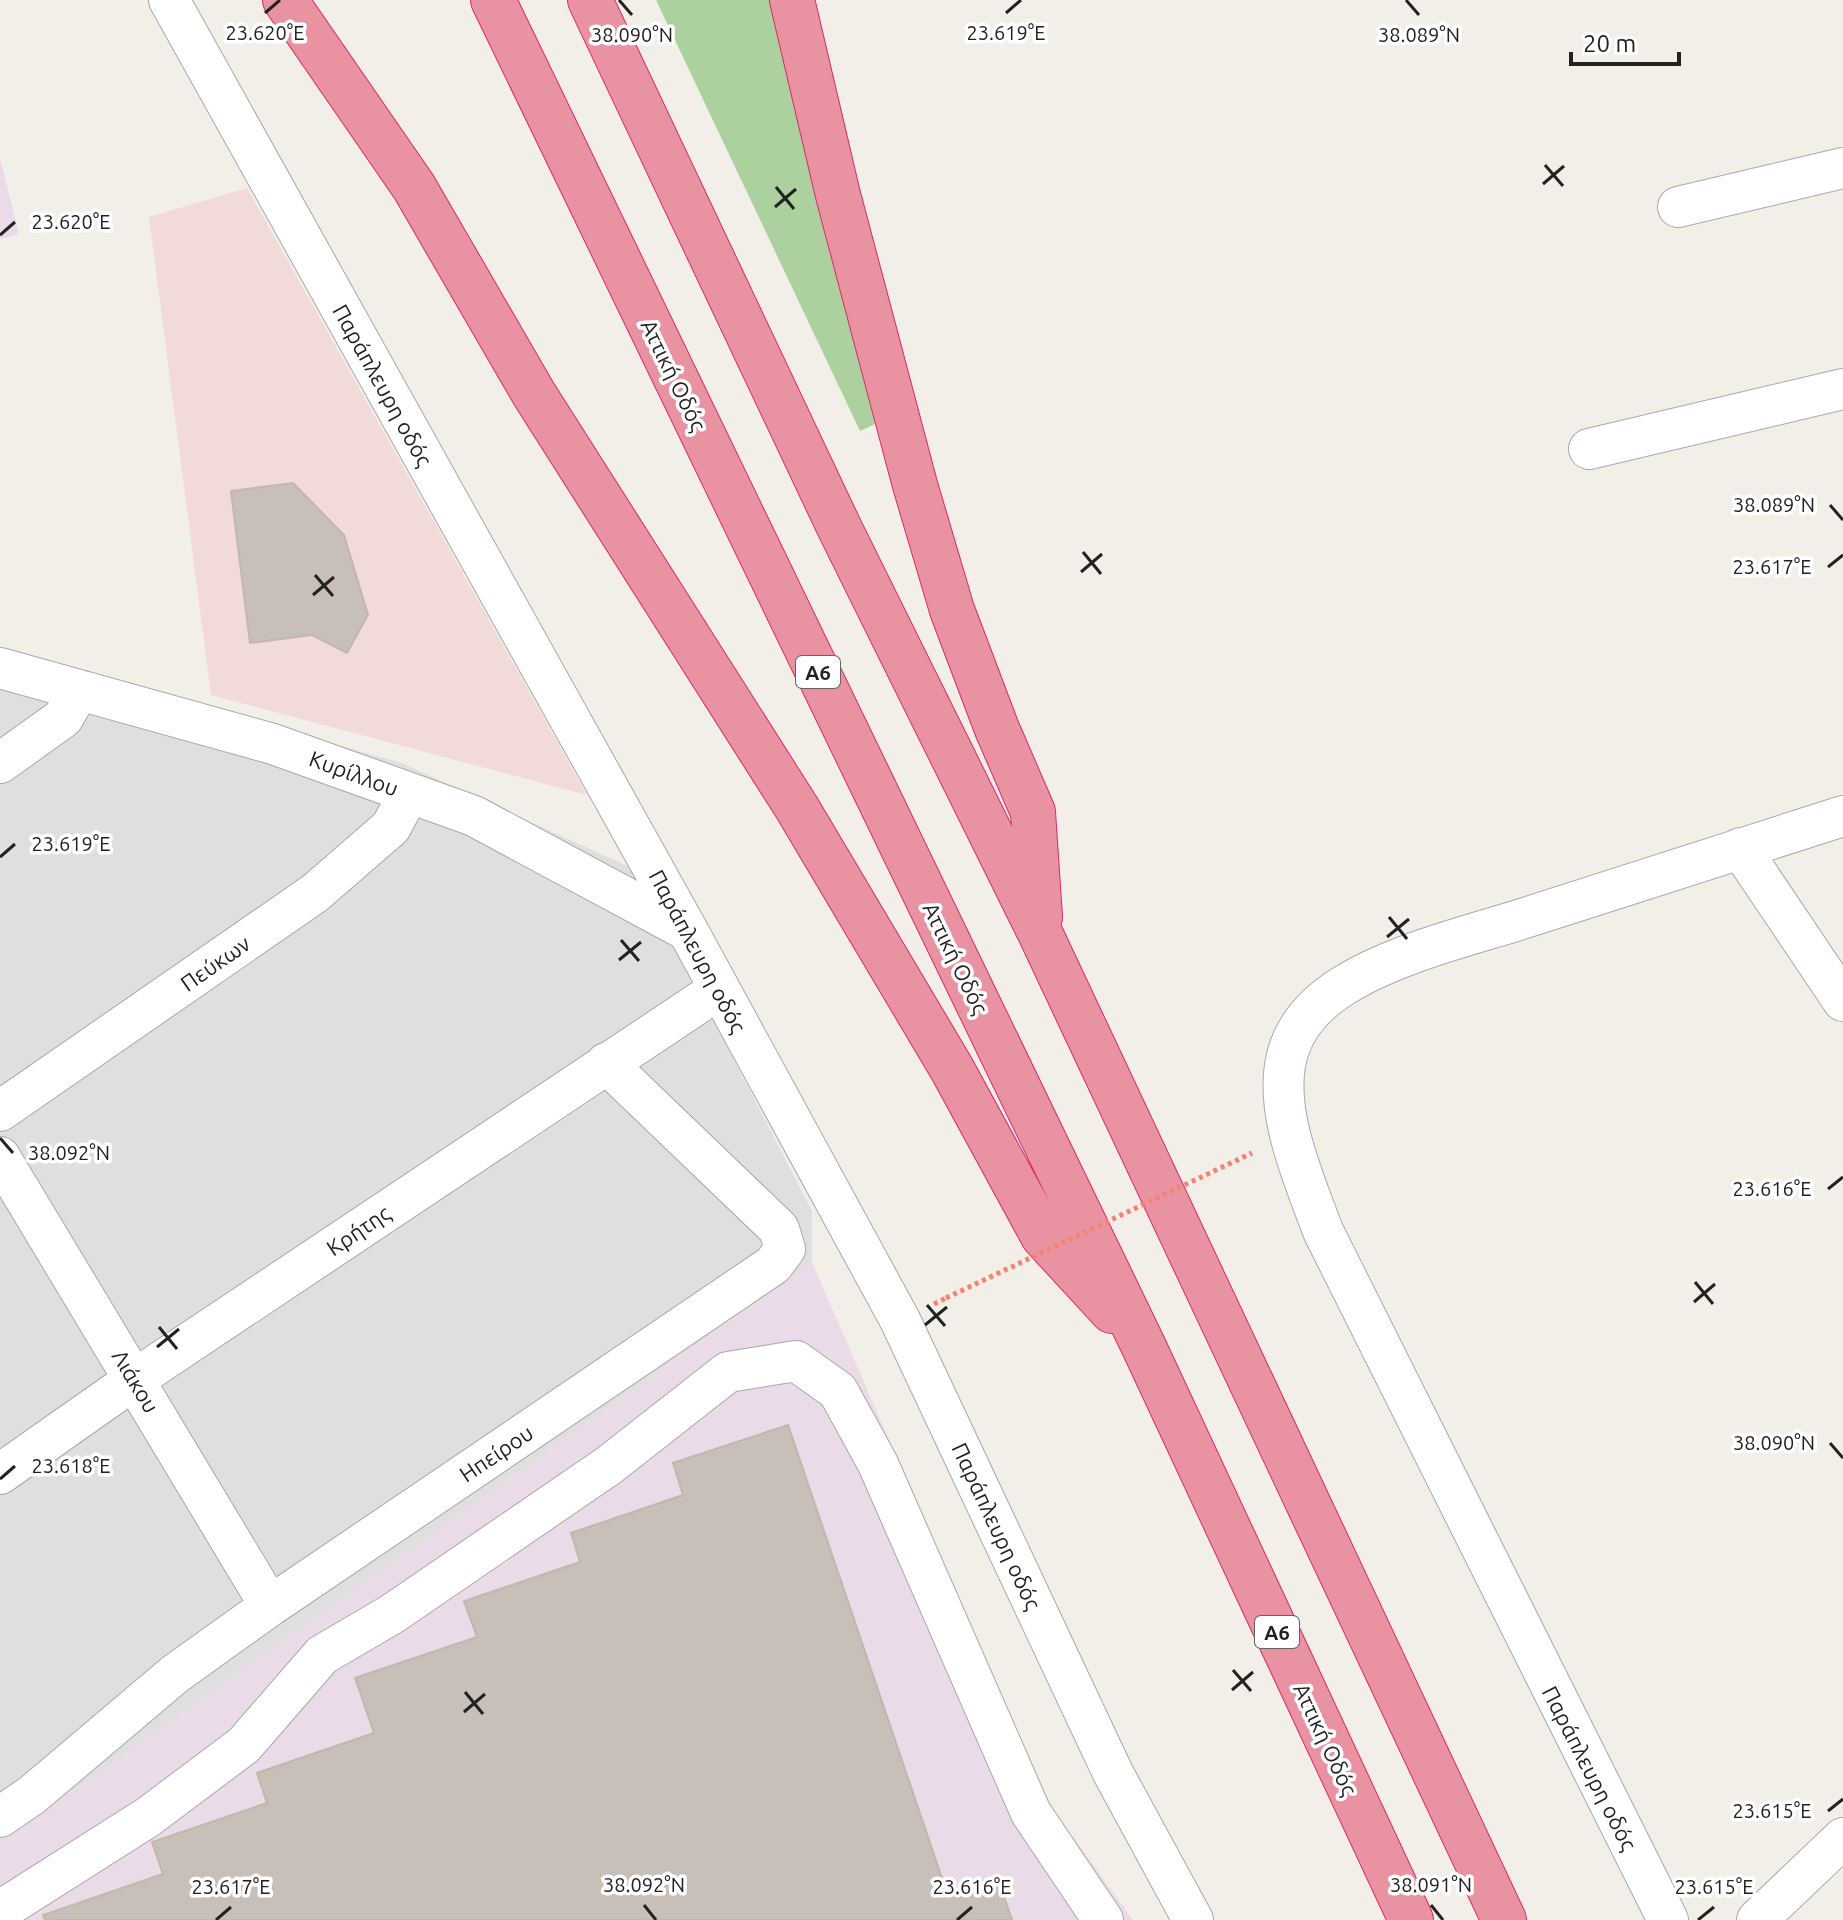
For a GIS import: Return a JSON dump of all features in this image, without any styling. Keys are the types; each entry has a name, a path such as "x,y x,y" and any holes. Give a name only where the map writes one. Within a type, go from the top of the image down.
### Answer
{"highway":[{"path":"285,0 414,187 556,431 797,808 952,1069 1043,1236 1143,1345"},
{"name":"Αττική Οδός","path":"493,0 1143,1345 1411,1920"},
{"path":"590,0 839,527 1041,935 1504,1920"},
{"path":"792,0 838,195 915,485 952,610 997,729 1033,812 1041,935"}],"street":[{"name":"Παράπλευρη οδός","path":"169,0 688,931 900,1320 1113,1773 1193,1920"},
{"path":"1678,207 1843,168"},
{"path":"1589,449 1843,389"},
{"name":"Κυρίλλου","path":"0,668 273,744 474,816 688,931"},
{"path":"0,763 63,718 79,690"},
{"name":"Πεύκων","path":"0,1111 315,893 391,827 409,793"},
{"path":"1843,816 1740,848 1843,1001"},
{"name":"Παράπλευρη οδός","path":"1668,1920 1323,1231 1290,1135 1284,1086 1288,1051 1301,1025 1318,1004 1373,969 1740,848"},
{"name":"Κρήτης","path":"0,1474 135,1379 718,990"},
{"name":"Ηπείρου","path":"0,1817 32,1795 175,1674 270,1606 773,1265 785,1249 779,1229 606,1063"},
{"name":"Λιάκου","path":"0,1157 270,1606"},
{"path":"0,1911 148,1817 244,1745 322,1655 392,1614 608,1466 728,1372 796,1361 838,1391 871,1452 1031,1813 1103,1920"},
{"path":"1757,1920 1843,1838"}],"path":[{"path":"946,1298 1252,1153"}],"shaded area":[{"path":"0,158 19,234 0,239"},
{"path":"247,188 587,795 211,695 149,217"},
{"path":"0,651 402,763 636,870 812,1211 812,1262 0,1843"},
{"path":"812,1262 1042,1794 1133,1920 0,1920 0,1843"}],"green space":[{"path":"656,0 779,0 884,420 860,431"}],"building":[{"path":"293,483 344,535 368,615 347,653 312,635 250,643 231,491"},
{"path":"788,1425 947,1893 997,1876 1012,1920 45,1920 43,1915 163,1874 152,1842 267,1803 257,1773 374,1733 355,1678 477,1637 464,1601 580,1562 571,1533 683,1495 673,1463"}]}
